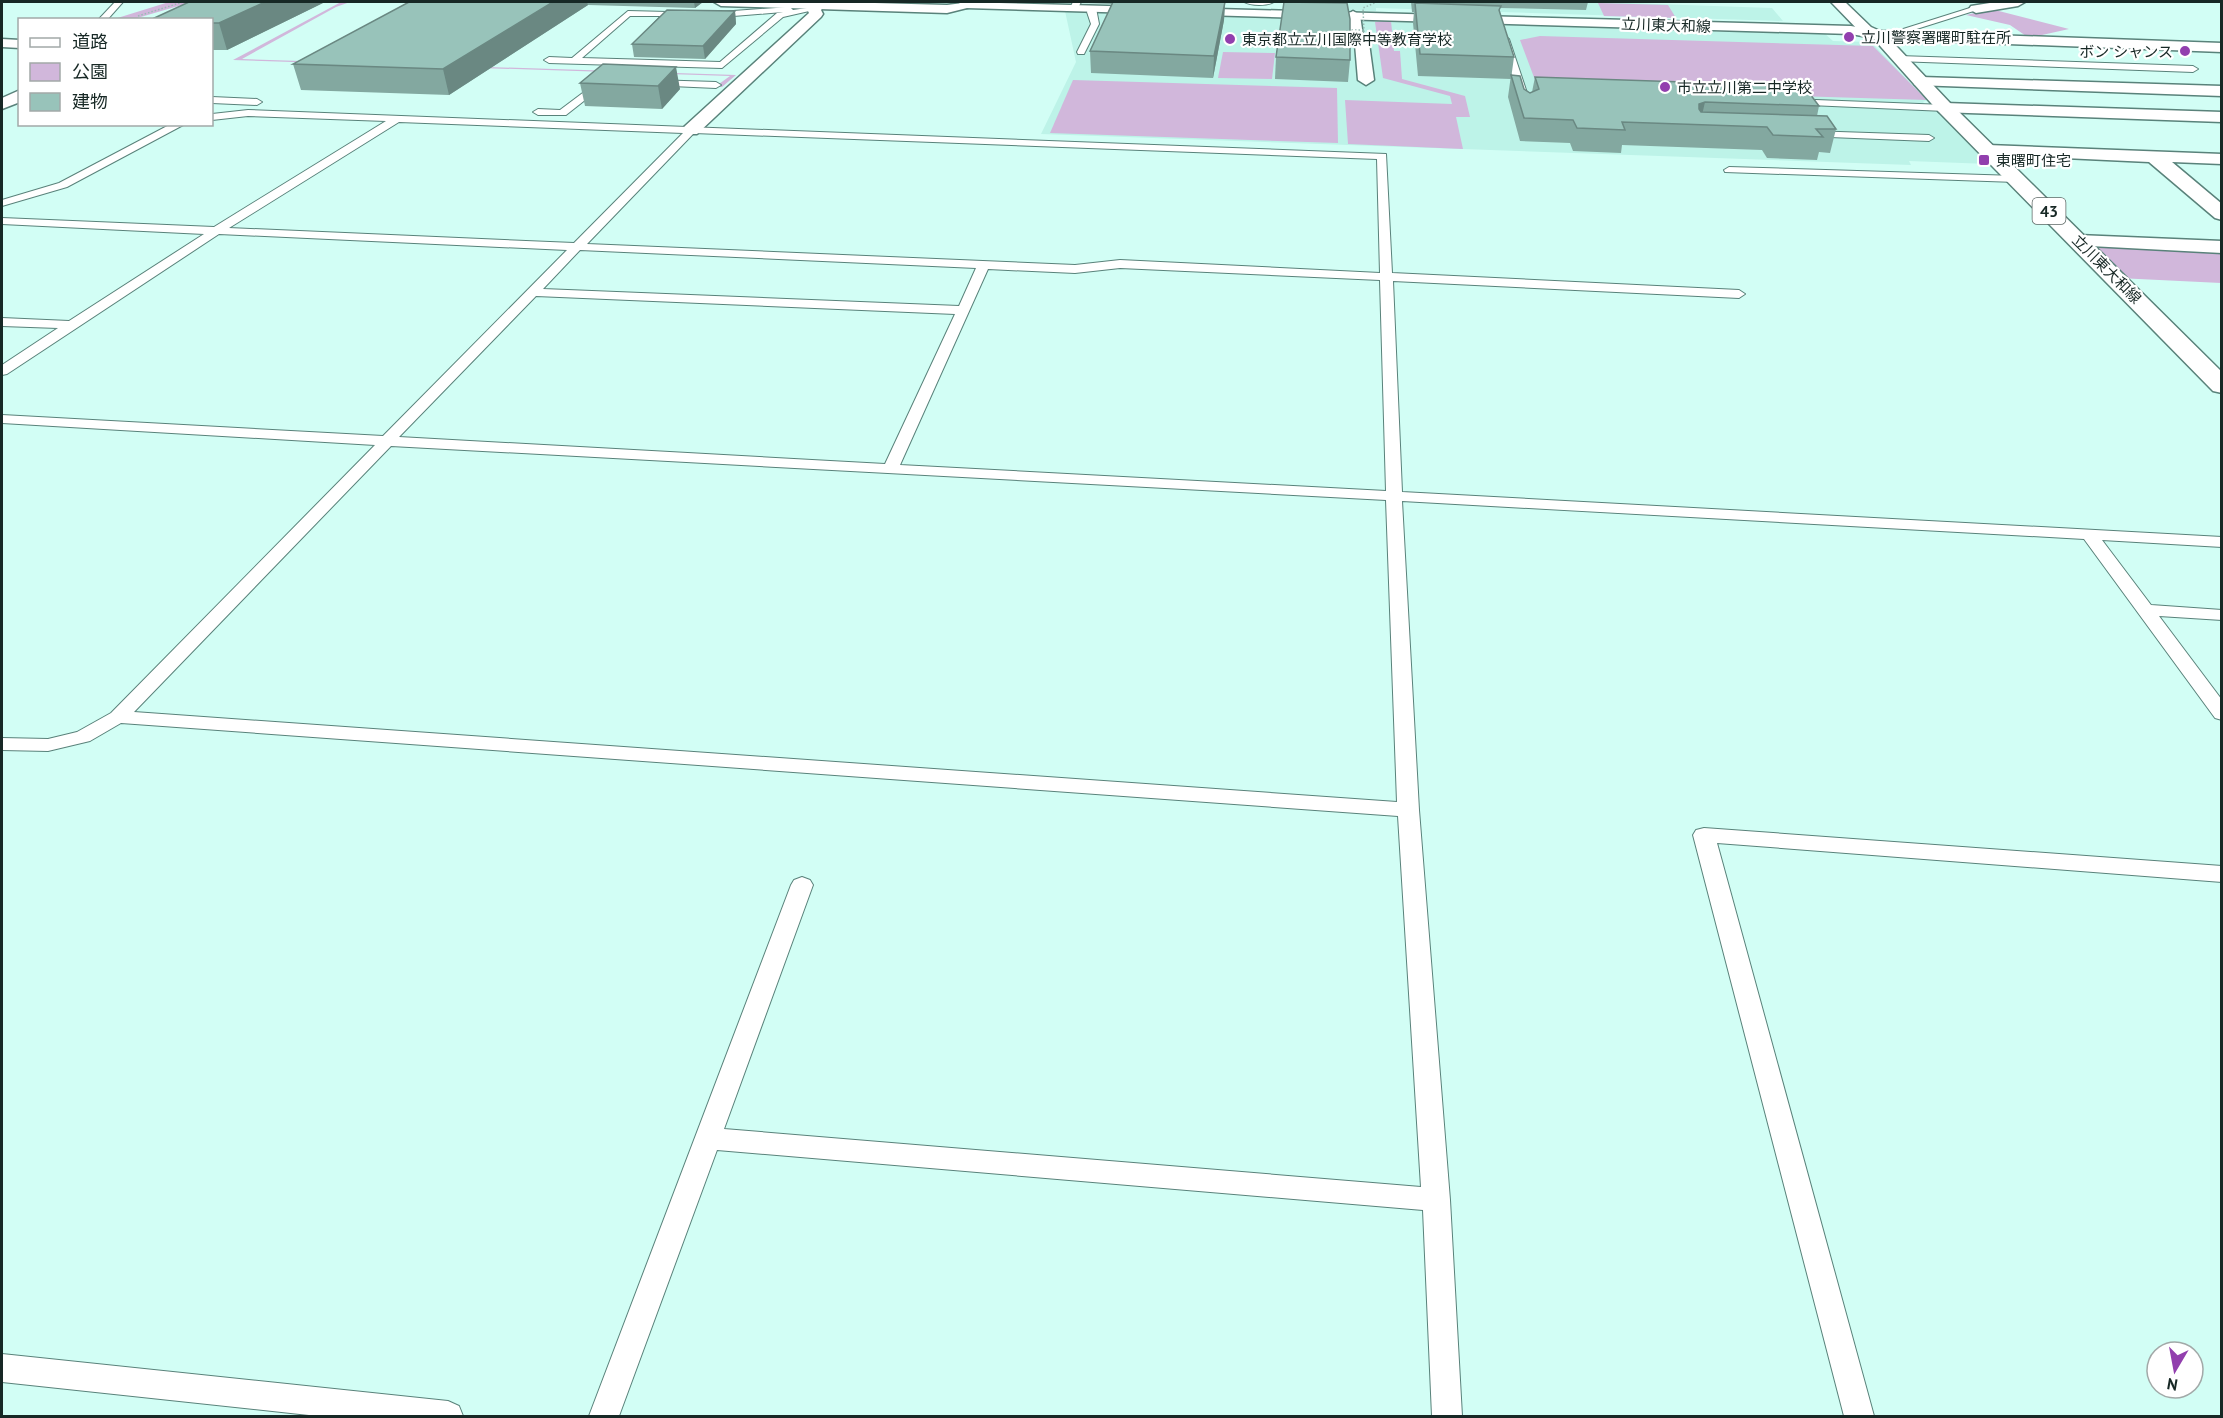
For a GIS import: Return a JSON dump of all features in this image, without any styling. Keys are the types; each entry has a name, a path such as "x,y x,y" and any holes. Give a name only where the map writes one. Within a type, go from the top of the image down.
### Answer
{"street":[{"name":"立川東大和線","path":"721,2 947,9 967,3 1075,4 1092,8 1270,6 1351,23 1434,13 1851,30 1882,36 1899,59 1945,108 2222,386"},
{"path":"1838,2 1866,30 1882,36 2222,48"},
{"path":"1976,9 2018,2"},
{"path":"691,130 816,14 811,5"},
{"path":"1351,23 1356,37 1362,43 1366,80"},
{"path":"2153,45 2189,33"},
{"path":"2,43 18,44"},
{"path":"2153,45 2222,90"},
{"path":"1921,82 2222,90"},
{"path":"2,104 18,96"},
{"path":"1945,108 2222,117"},
{"path":"1988,150 2222,159"},
{"path":"2152,156 2222,214"},
{"path":"2078,241 2222,247"}],"lane":[{"path":"104,18 119,2"},
{"path":"1248,2 1270,6"},
{"path":"1959,4 1976,9"},
{"path":"775,19 698,17 811,5"},
{"path":"549,60 722,65 775,19 811,5"},
{"path":"1081,52 1095,24 1092,8"},
{"path":"1882,36 1976,9"},
{"path":"574,61 628,13 668,14 648,34"},
{"path":"665,18 675,18"},
{"path":"1502,30 1528,110"},
{"path":"618,62 626,55"},
{"path":"1899,59 2193,69"},
{"path":"529,112 562,113 602,78 615,81"},
{"path":"642,79 720,82"},
{"path":"1522,93 1534,94"},
{"path":"213,100 271,103"},
{"path":"1782,101 1945,108"},
{"path":"1804,102 1822,126"},
{"path":"213,117 248,113 398,118 1382,156 1385,277 1408,810 1436,1200 1447,1416"},
{"path":"2,371 214,232 398,118"},
{"path":"2,203 63,185 176,126"},
{"path":"1793,133 1822,126 1929,138"},
{"path":"6,749 48,745 83,737 118,717 691,130"},
{"path":"1729,170 2016,179"},
{"path":"2,221 1074,269 1120,264 1739,294"},
{"path":"891,468 984,265"},
{"path":"533,292 963,310"},
{"path":"2,322 71,325"},
{"path":"2,419 2222,542"},
{"path":"2089,534 2222,714"},
{"path":"2145,610 2222,615"},
{"path":"118,717 1408,810"},
{"path":"1859,1416 1704,835 2222,874"},
{"path":"604,1416 802,885"},
{"path":"708,1138 1436,1200"},
{"path":"2,1368 448,1416"}],"path":[{"path":"132,18 183,2"},
{"path":"1351,23 1364,31 1363,8 1377,2"}],"shaded area":[{"path":"1340,2 1597,2 1772,8 1783,21 1376,8 1376,11 1339,10"},
{"path":"1065,11 1708,29 1716,32 1823,32 1833,41 1871,42 1927,100 1923,102 1929,109 1938,112 1989,164 1909,161 1911,165 1041,134 1076,62"}],"green space":[{"path":"169,2 192,2 137,18 117,18"},
{"path":"341,2 350,2 336,7 242,59 736,75 722,87 605,83 720,86 722,84 719,84 730,76 233,60"},
{"path":"1598,3 1668,5 1676,18 1604,16"},
{"path":"1991,9 2069,29 2029,38 2010,25 1966,15"},
{"path":"1391,21 1394,51 1400,51 1402,79 1465,96 1470,117 1456,117 1463,149 1348,144 1345,100 1452,104 1450,96 1383,78 1375,22"},
{"path":"1540,36 1873,46 1927,100 1538,88 1520,40"},
{"path":"1223,52 1275,53 1272,79 1218,78"},
{"path":"1073,80 1337,88 1338,143 1050,133"},
{"path":"2083,242 2221,248 2221,283 2118,278"}],"building":[{"path":"189,2 265,2 219,23 213,23 213,18 154,18"},
{"path":"409,2 553,2 443,69 293,64"},
{"path":"1113,2 1225,2 1214,56 1090,51"},
{"path":"1284,2 1347,3 1350,19 1350,60 1276,57"},
{"path":"1415,3 1501,6 1499,10 1514,57 1420,54"},
{"path":"667,10 735,11 703,46 632,44"},
{"path":"603,64 676,67 658,86 580,83"},
{"path":"1511,75 1520,76 1524,89 1530,93 1539,89 1535,77 1804,86 1819,106 1705,102 1699,104 1699,109 1701,112 1827,116 1836,129 1816,129 1823,137 1773,135 1767,127 1622,122 1625,130 1577,128 1573,120 1524,118"}],"place":[{"name":"立川警察署曙町駐在所","path":"1849,37"},
{"name":"東京都立立川国際中等教育学校","path":"1230,39"},
{"name":"ボン シャンス","path":"2185,51"},
{"name":"市立立川第二中学校","path":"1665,87"},
{"name":"東曙町住宅","path":"1984,160"}]}
